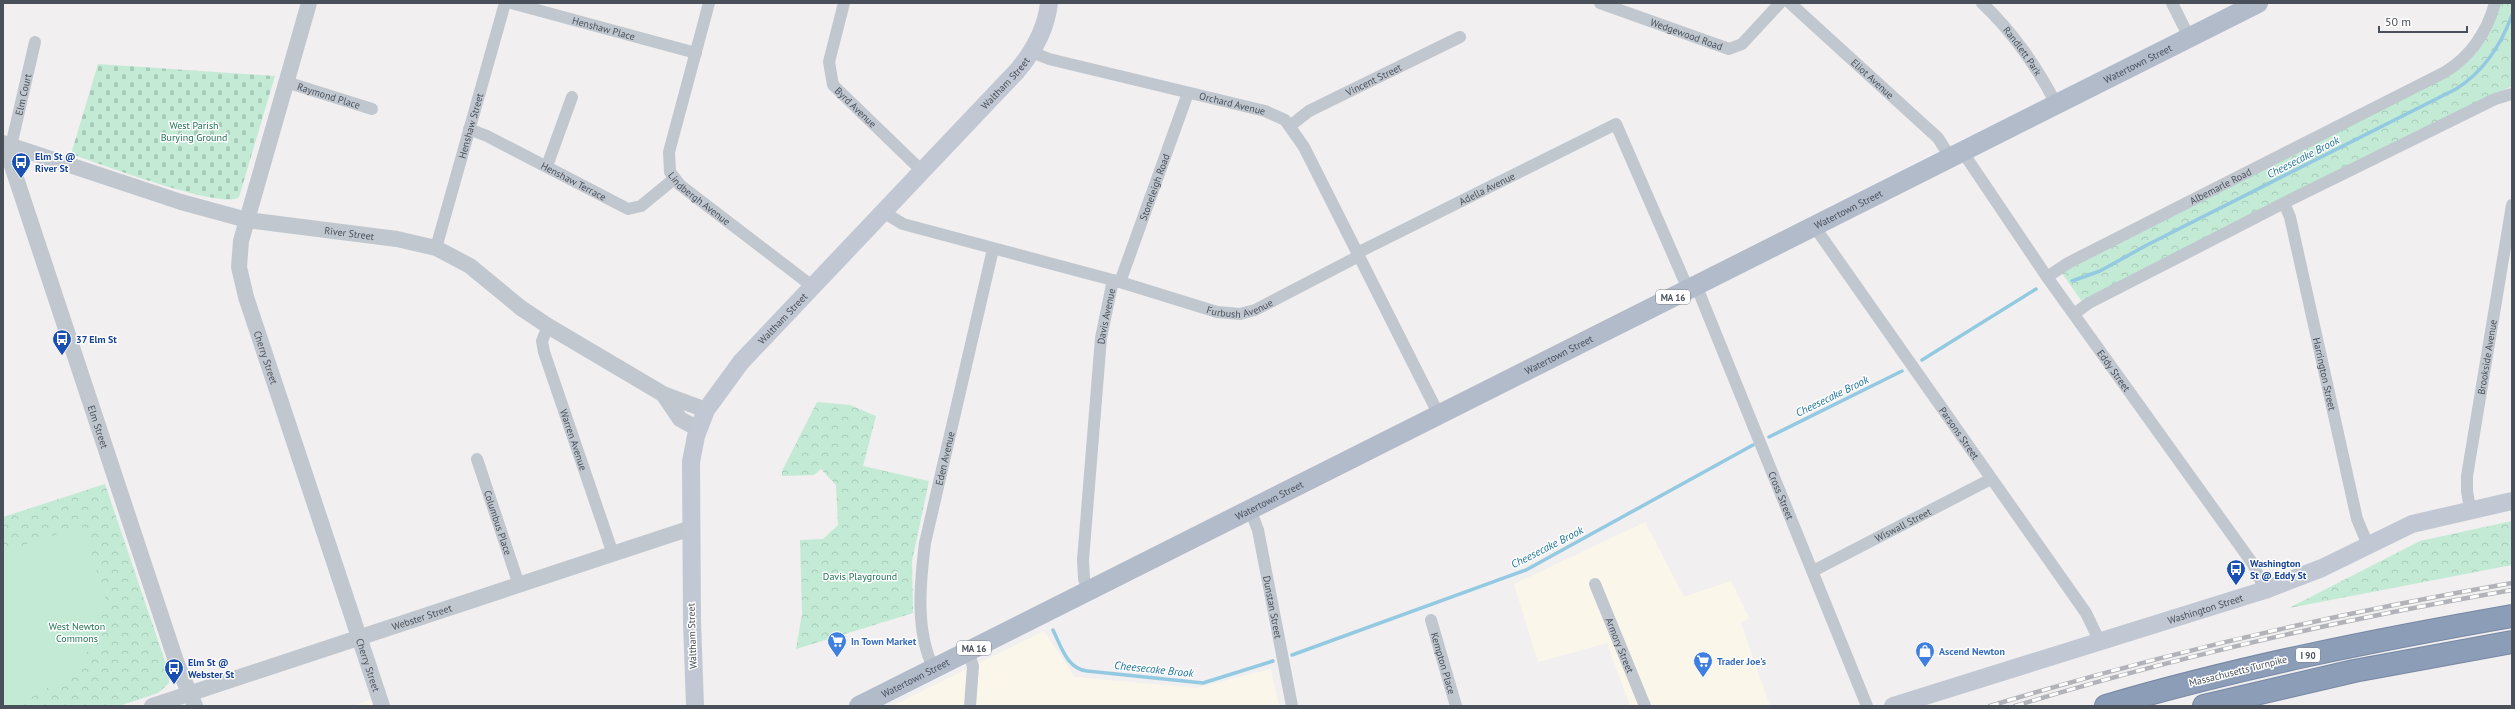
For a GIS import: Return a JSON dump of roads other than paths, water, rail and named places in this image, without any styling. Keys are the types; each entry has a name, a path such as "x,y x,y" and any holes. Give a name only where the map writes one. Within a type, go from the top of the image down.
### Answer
{"highway":[{"name":"Massachusetts Turnpike","path":"2106,706 2219,676 2332,649 2512,616"},
{"path":"2204,706 2354,671 2512,642"}],"main road":[{"name":"Waltham Street","path":"695,706 691,462 698,429 706,410 735,369 1017,71 1032,52 1045,25 1049,3"},
{"name":"Watertown Street","path":"859,706 2258,3"},
{"name":"Washington Street","path":"1893,706 2265,590 2322,568 2412,524 2470,509 2512,501"}],"street":[{"name":"Cherry Street","path":"309,3 247,220 239,254 242,284 382,706"},
{"name":"Henshaw Street","path":"436,248 505,3"},
{"name":"Henshaw Place","path":"511,3 696,53"},
{"name":"Lindbergh Avenue","path":"709,3 668,156 668,168 674,179 812,286"},
{"name":"Byrd Avenue","path":"844,3 828,62 833,85 922,171"},
{"name":"Wedgewood Road","path":"1600,3 1730,49 1742,44 1780,3"},
{"name":"Eliot Avenue","path":"1790,3 1956,154"},
{"name":"Randlett Park","path":"1982,3 2005,28 2045,84 2056,104"},
{"path":"2172,3 2189,37"},
{"name":"Albemarle Road","path":"2048,277 2068,263 2439,76 2462,59 2476,44 2489,20 2495,3"},
{"name":"Vincent Street","path":"1290,126 1309,111 1460,37"},
{"name":"Elm Court","path":"7,145 35,42"},
{"name":"Orchard Avenue","path":"1032,52 1048,59 1272,113 1290,126 1304,147 1358,255"},
{"name":"Raymond Place","path":"286,82 372,109"},
{"name":"Stoneleigh Road","path":"1116,281 1188,93"},
{"path":"2074,314 2089,303 2284,203 2495,99 2512,94"},
{"path":"547,166 572,97"},
{"name":"Adella Avenue","path":"1358,255 1616,124 1692,287"},
{"name":"Henshaw Terrace","path":"470,129 487,136 628,208 641,206 674,179"},
{"name":"River Street","path":"7,145 181,202 247,220 397,239 436,248 470,266 521,308 548,326 663,394 706,410"},
{"name":"Elm Street","path":"7,145 14,172 192,700"},
{"name":"Eddy Street","path":"1956,154 2048,277 2253,564 2265,590"},
{"name":"Harrington Street","path":"2284,203 2290,217 2357,519 2368,545"},
{"name":"Brookside Avenue","path":"2470,509 2467,491 2468,476 2512,204"},
{"name":"Davis Avenue","path":"883,212 903,224 1116,281 1101,338 1083,560 1084,579 1089,591"},
{"name":"Parsons Street","path":"1814,226 2086,613 2100,642"},
{"name":"Eden Avenue","path":"934,669 926,648 923,631 921,590 925,543 993,249"},
{"path":"1358,255 1439,415"},
{"name":"Furbush Avenue","path":"1116,281 1217,312 1240,314 1255,310 1358,255"},
{"name":"Cross Street","path":"1692,287 1813,570 1867,706"},
{"name":"Warren Avenue","path":"548,326 542,341 544,352 613,554"},
{"name":"River Street","path":"663,394 680,419 698,429"},
{"name":"Columbus Place","path":"477,459 519,585"},
{"name":"Wiswall Street","path":"1813,570 1991,479"},
{"name":"Dunstan Street","path":"1250,510 1258,530 1292,706"},
{"name":"Webster Street","path":"152,706 192,700 359,638 691,528"},
{"name":"Armory Street","path":"1595,584 1645,706"},
{"name":"Kempton Place","path":"1431,620 1456,706"},
{"path":"968,652 973,666 970,706"}],"waterway":[{"name":"Cheesecake Brook","path":"2072,281 2100,271 2147,245 2456,89 2475,74 2490,57 2497,47 2512,15"},
{"name":"Cheesecake Brook","path":"1922,360 2036,289"},
{"name":"Cheesecake Brook","path":"1769,437 1902,371"},
{"name":"Cheesecake Brook","path":"1292,655 1526,570 1753,445"},
{"name":"Cheesecake Brook","path":"1053,630 1066,656 1074,666 1087,671 1203,683 1273,661"}],"railway":[{"path":"1990,706 2120,669 2249,636 2379,608 2512,583"},
{"path":"2015,706 2138,671 2262,640 2386,613 2512,590"}],"place":[{"name":"Elm St @ River St","path":"21,179"},
{"name":"37 Elm St","path":"62,356"},
{"name":"Washington St @ Eddy St","path":"2236,586"},
{"name":"In Town Market","path":"837,658"},
{"name":"Ascend Newton","path":"1925,668"},
{"name":"Trader Joe's","path":"1703,678"},
{"name":"Elm St @ Webster St","path":"174,685"}],"park label":[{"name":"West Parish Burying Ground","path":"194,130"},
{"name":"Davis Playground","path":"860,576"},
{"name":"West Newton Commons","path":"77,632"}]}
